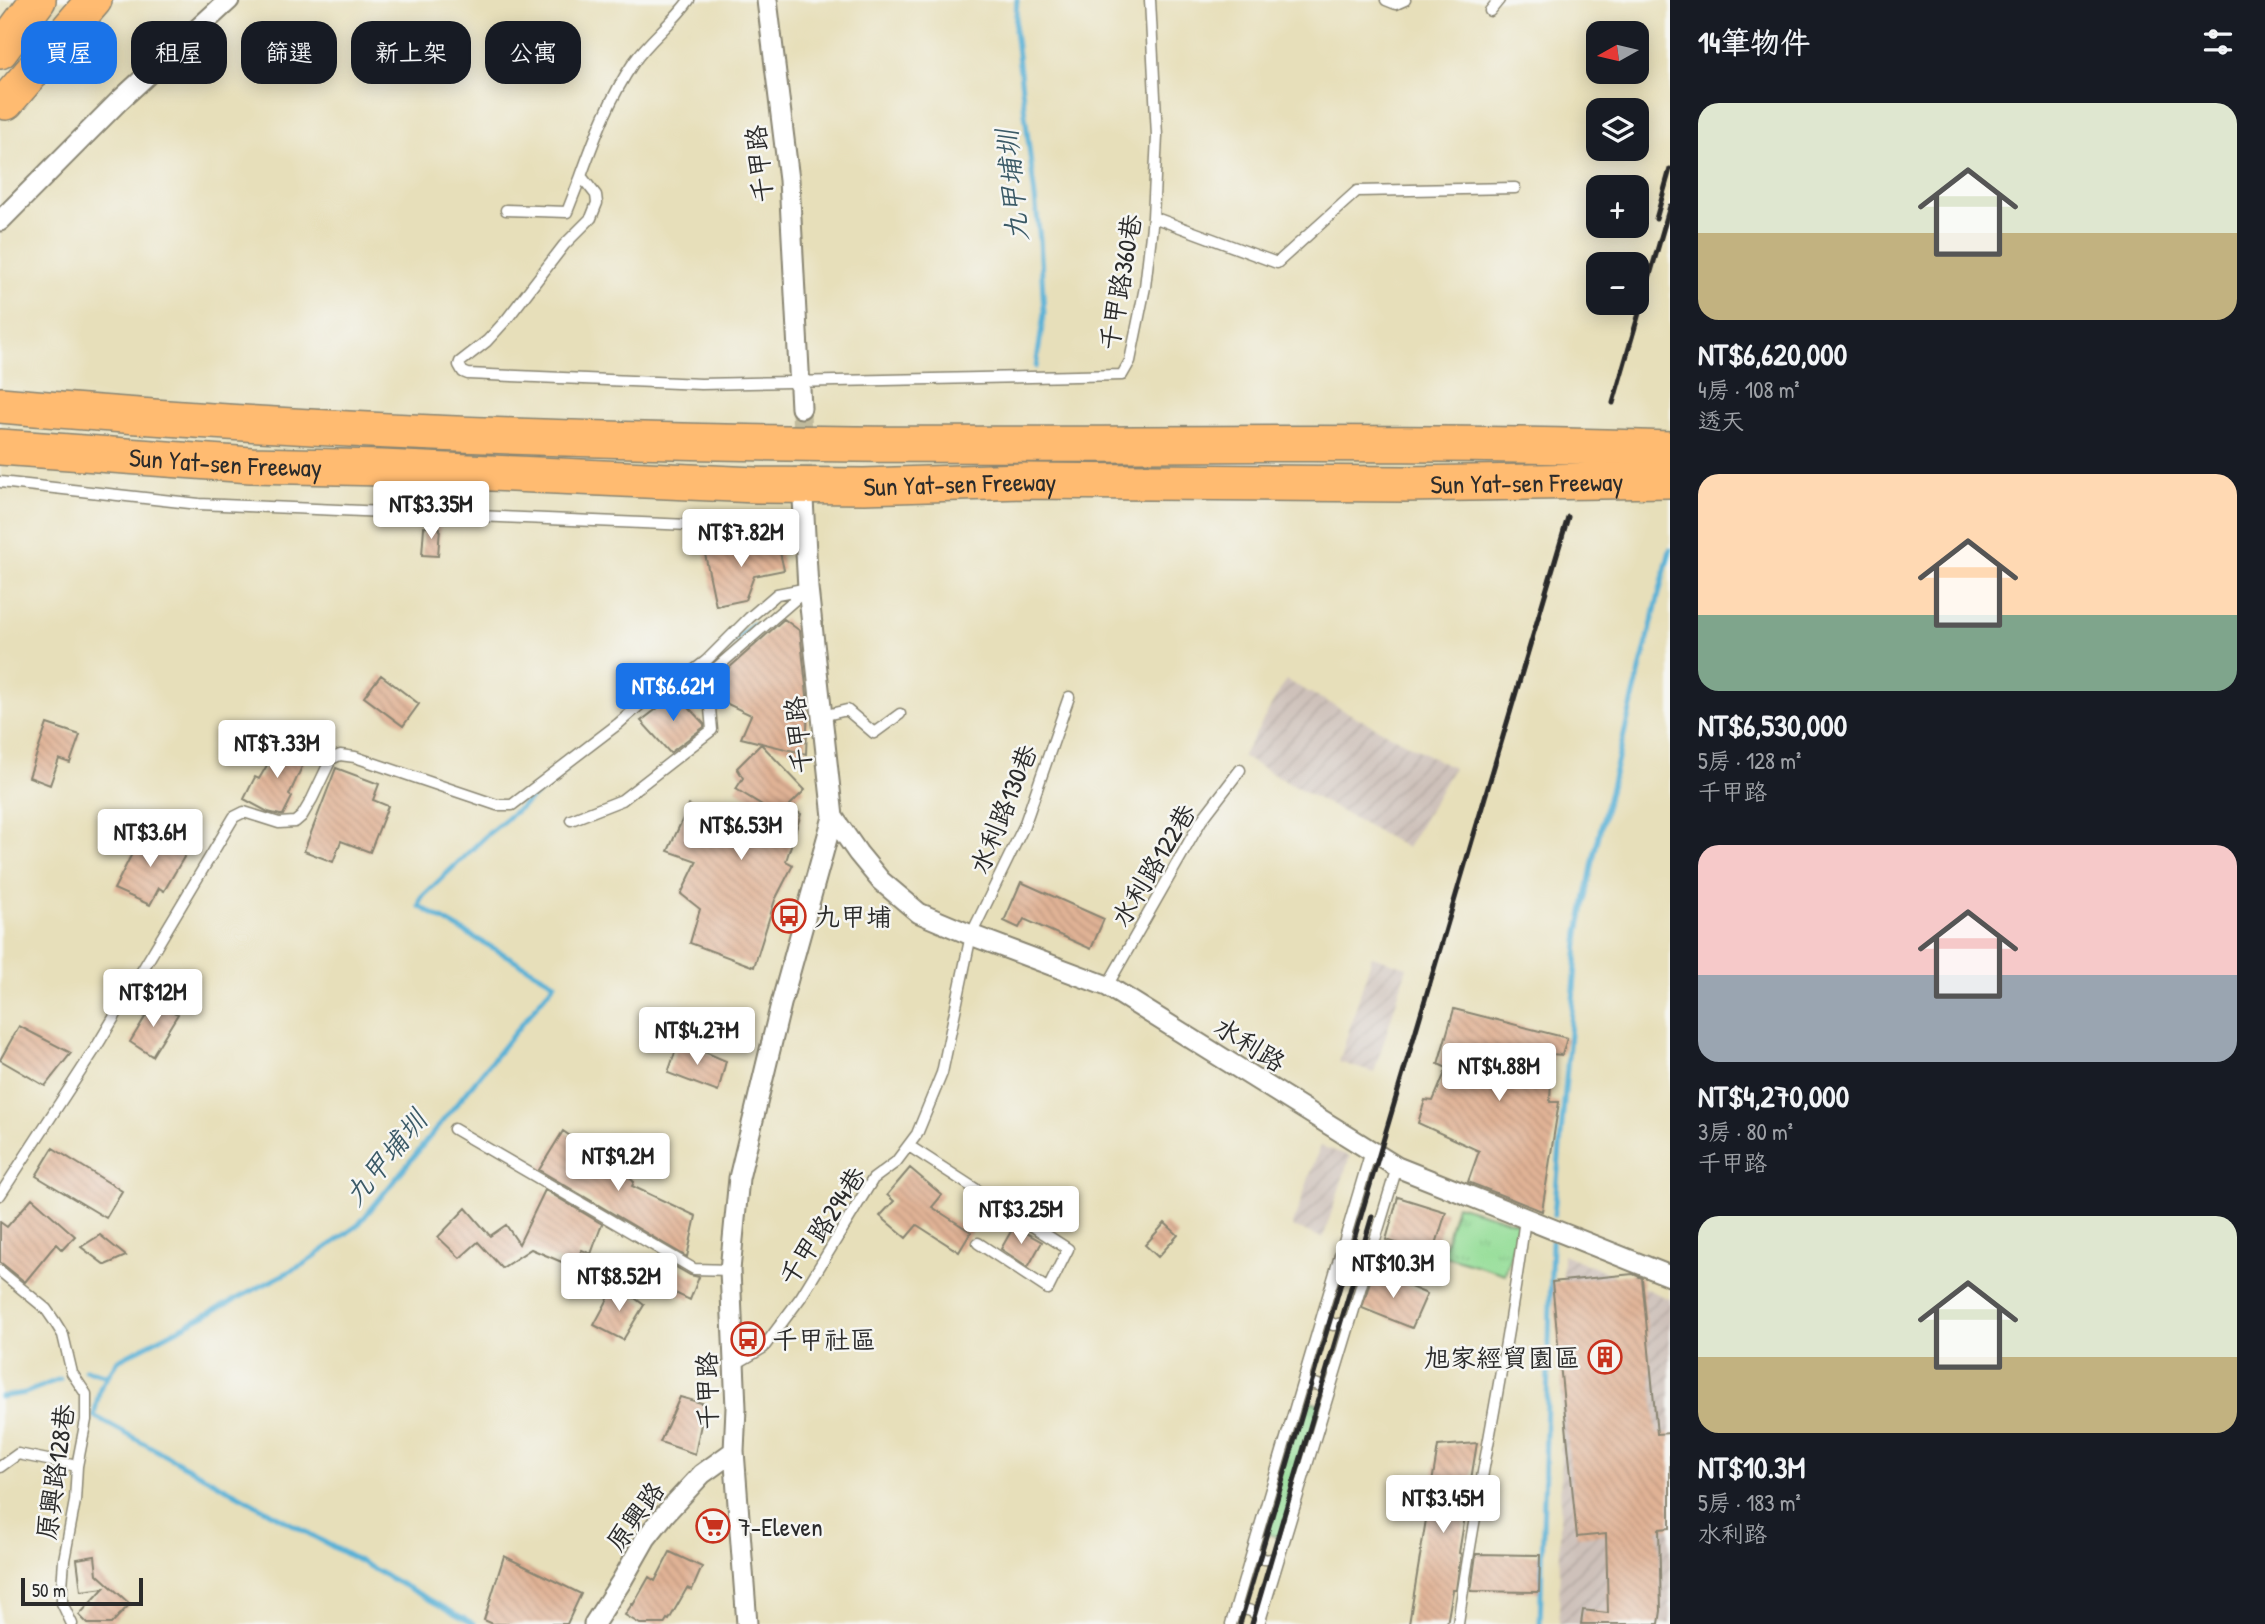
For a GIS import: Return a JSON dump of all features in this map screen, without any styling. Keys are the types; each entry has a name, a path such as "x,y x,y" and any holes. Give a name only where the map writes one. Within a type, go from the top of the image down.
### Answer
{"highway":[{"path":"0,51 38,0"},
{"path":"3,107 42,35 67,0"},
{"path":"3,107 94,0"},
{"name":"Sun Yat-sen Freeway","path":"0,405 295,427 463,435 868,444 1531,444 1670,449"},
{"path":"1531,444 1670,435"},
{"name":"Sun Yat-sen Freeway","path":"0,447 251,465 396,468 756,485 864,486 1023,481 1405,484 1670,480"},
{"path":"1405,484 1670,499"}],"street":[{"path":"0,221 119,102 229,0"},
{"name":"千甲路","path":"767,0 789,180 801,408"},
{"name":"千甲路","path":"747,1624 734,1451 736,1408 730,1270 738,1178 781,1004 833,817 808,588 803,499"},
{"name":"水利路","path":"833,817 874,872 919,913 1107,986 1397,1167 1670,1276"},
{"name":"原興路","path":"594,1624 646,1538 665,1514 702,1474 734,1451"}],"lane":[{"path":"506,210 568,212 593,142 618,88 635,60 689,0"},
{"name":"千甲路360巷","path":"800,381 1122,374 1130,361 1145,287 1153,216 1157,136 1150,0"},
{"path":"1386,0 1396,4 1405,0"},
{"path":"1490,11 1499,0"},
{"path":"581,176 596,195 597,203 591,218 564,245 498,330 460,362 463,372 701,384 800,381"},
{"path":"1153,216 1277,263 1357,191 1515,188"},
{"path":"0,482 199,504 805,530"},
{"path":"0,1195 97,1045 234,817 243,812 279,824 295,822 302,816 334,756 355,757 497,805 512,805 618,724 658,689 706,661 777,594 808,588"},
{"path":"572,820 622,800 712,730 707,676 808,588"},
{"name":"水利路130巷","path":"971,935 1024,826 1069,697"},
{"path":"822,716 847,710 874,733 900,714"},
{"name":"水利路122巷","path":"1107,986 1201,821 1240,769"},
{"name":"千甲路294巷","path":"733,1366 763,1348 801,1297 873,1179 896,1162 916,1134 942,1073 971,935"},
{"path":"454,1129 694,1269 730,1270"},
{"path":"909,1146 1068,1249 1048,1289 978,1243"},
{"path":"1233,1619 1371,1150"},
{"path":"1260,1623 1397,1167"},
{"path":"1458,1624 1468,1553 1516,1295 1525,1217"},
{"name":"原興路128巷","path":"0,1270 46,1310 55,1322 62,1335 72,1373 86,1394 86,1420 77,1466 75,1501 62,1587 62,1603 72,1624"},
{"path":"1323,1315 1333,1325 1349,1322"},
{"path":"1302,1387 1317,1384 1328,1394"},
{"path":"0,1466 18,1454 77,1466"},
{"path":"1253,1550 1259,1558 1279,1557"},
{"path":"1233,1619 1244,1609 1254,1612 1260,1623"}],"shaded area":[{"path":"1286,680 1453,768 1407,848 1242,757"},
{"path":"1372,956 1407,967 1374,1073 1339,1062"},
{"path":"1320,1146 1350,1156 1323,1238 1292,1227"},
{"name":"旭家經貿園區","path":"1563,1254 1670,1299 1670,1624 1559,1624"}],"green space":[{"path":"1456,1205 1519,1223 1505,1274 1442,1255"},
{"path":"1302,1399 1321,1405 1281,1538 1262,1532"}],"building":[{"path":"424,527 440,528 438,556 422,555"},
{"path":"777,539 784,570 754,576 745,600 716,606 705,554"},
{"path":"784,619 800,631 808,704 806,754 741,738 751,715 717,699 720,676"},
{"path":"381,675 419,704 403,726 364,697"},
{"path":"676,694 704,727 670,753 641,721"},
{"path":"47,724 80,735 70,763 59,759 50,785 29,777"},
{"path":"281,741 307,756 283,815 268,812 244,799 255,777 259,779"},
{"path":"761,744 805,790 788,807 801,814 786,861 793,865 775,900 754,967 690,943 700,909 681,894 697,861 668,851 689,805 726,824 725,826 748,840 762,805 736,789 743,778 737,768"},
{"path":"336,768 379,784 373,800 388,806 370,852 341,841 333,862 304,851"},
{"path":"143,832 187,852 164,891 159,888 150,905 114,889"},
{"path":"1021,882 1104,919 1091,949 1024,919 1019,928 1004,921"},
{"path":"153,1004 178,1014 152,1056 130,1042"},
{"path":"1454,1009 1567,1038 1562,1055 1552,1054 1550,1102 1559,1102 1542,1211 1468,1182 1479,1151 1418,1123 1425,1100 1433,1101 1447,1068 1438,1064"},
{"path":"19,1026 71,1053 45,1086 0,1060"},
{"path":"679,1041 726,1061 718,1092 668,1073"},
{"path":"563,1131 602,1158 604,1155 634,1182 632,1186 696,1216 687,1257 539,1170"},
{"path":"53,1148 122,1191 106,1218 36,1176"},
{"path":"910,1168 942,1195 932,1207 971,1232 959,1252 917,1225 906,1238 880,1216 894,1201 887,1195"},
{"path":"545,1190 602,1224 591,1254 582,1250 578,1256 600,1272 597,1277 531,1249 502,1268 478,1242 460,1258 438,1237 466,1208 490,1236 506,1225 519,1244"},
{"path":"1398,1197 1446,1212 1433,1254 1386,1240"},
{"path":"32,1198 75,1236 62,1250 56,1244 25,1282 0,1262 0,1222 7,1227"},
{"path":"1165,1223 1178,1235 1158,1257 1145,1245"},
{"path":"1014,1226 1042,1242 1028,1267 1001,1249"},
{"path":"100,1235 126,1256 105,1265 81,1247"},
{"path":"662,1259 690,1275 699,1277 690,1300 653,1283"},
{"path":"1373,1271 1427,1294 1412,1328 1362,1308"},
{"name":"旭家經貿園區","path":"1633,1274 1642,1278 1657,1434 1670,1433 1670,1528 1659,1529 1661,1611 1659,1624 1581,1624 1583,1610 1608,1613 1606,1534 1577,1537 1552,1282"},
{"path":"616,1284 644,1305 623,1340 594,1325"},
{"path":"680,1397 705,1404 695,1454 660,1442"},
{"path":"1477,1443 1459,1553 1456,1590 1453,1590 1447,1624 1409,1624 1438,1446"},
{"path":"670,1552 702,1567 692,1590 687,1588 669,1620 664,1624 640,1624 625,1615 649,1577 655,1581"},
{"path":"1476,1554 1540,1555 1539,1592 1471,1591"},
{"path":"95,1556 97,1574 130,1604 111,1624 88,1624 79,1615 104,1588 81,1591 77,1559"},
{"path":"504,1556 581,1594 567,1624 493,1624 484,1620"}],"waterway":[{"name":"九甲埔圳","path":"1017,0 1015,30 1040,240 1044,314 1036,367"},
{"path":"1554,1215 1579,932 1595,851 1670,550"},
{"name":"九甲埔圳","path":"719,655 753,624"},
{"name":"九甲埔圳","path":"474,1624 94,1416 100,1388 118,1360 304,1264 358,1225 555,983 419,906 421,898 490,832 566,770"},
{"path":"1540,1624 1552,1242"},
{"path":"85,1370 108,1376"},
{"path":"0,1397 25,1393 60,1379"}],"tunnel":[{"path":"801,408 803,491"}],"railway":[{"path":"1656,219 1670,169"},
{"path":"1613,403 1670,206"},
{"path":"1240,1624 1568,517"},
{"path":"1252,1624 1372,1216"}],"place":[{"name":"九甲埔","path":"789,916"},
{"name":"千甲社區","path":"748,1339"},
{"name":"旭家經貿園區","path":"1605,1357"},
{"name":"7-Eleven","path":"713,1526"}]}
